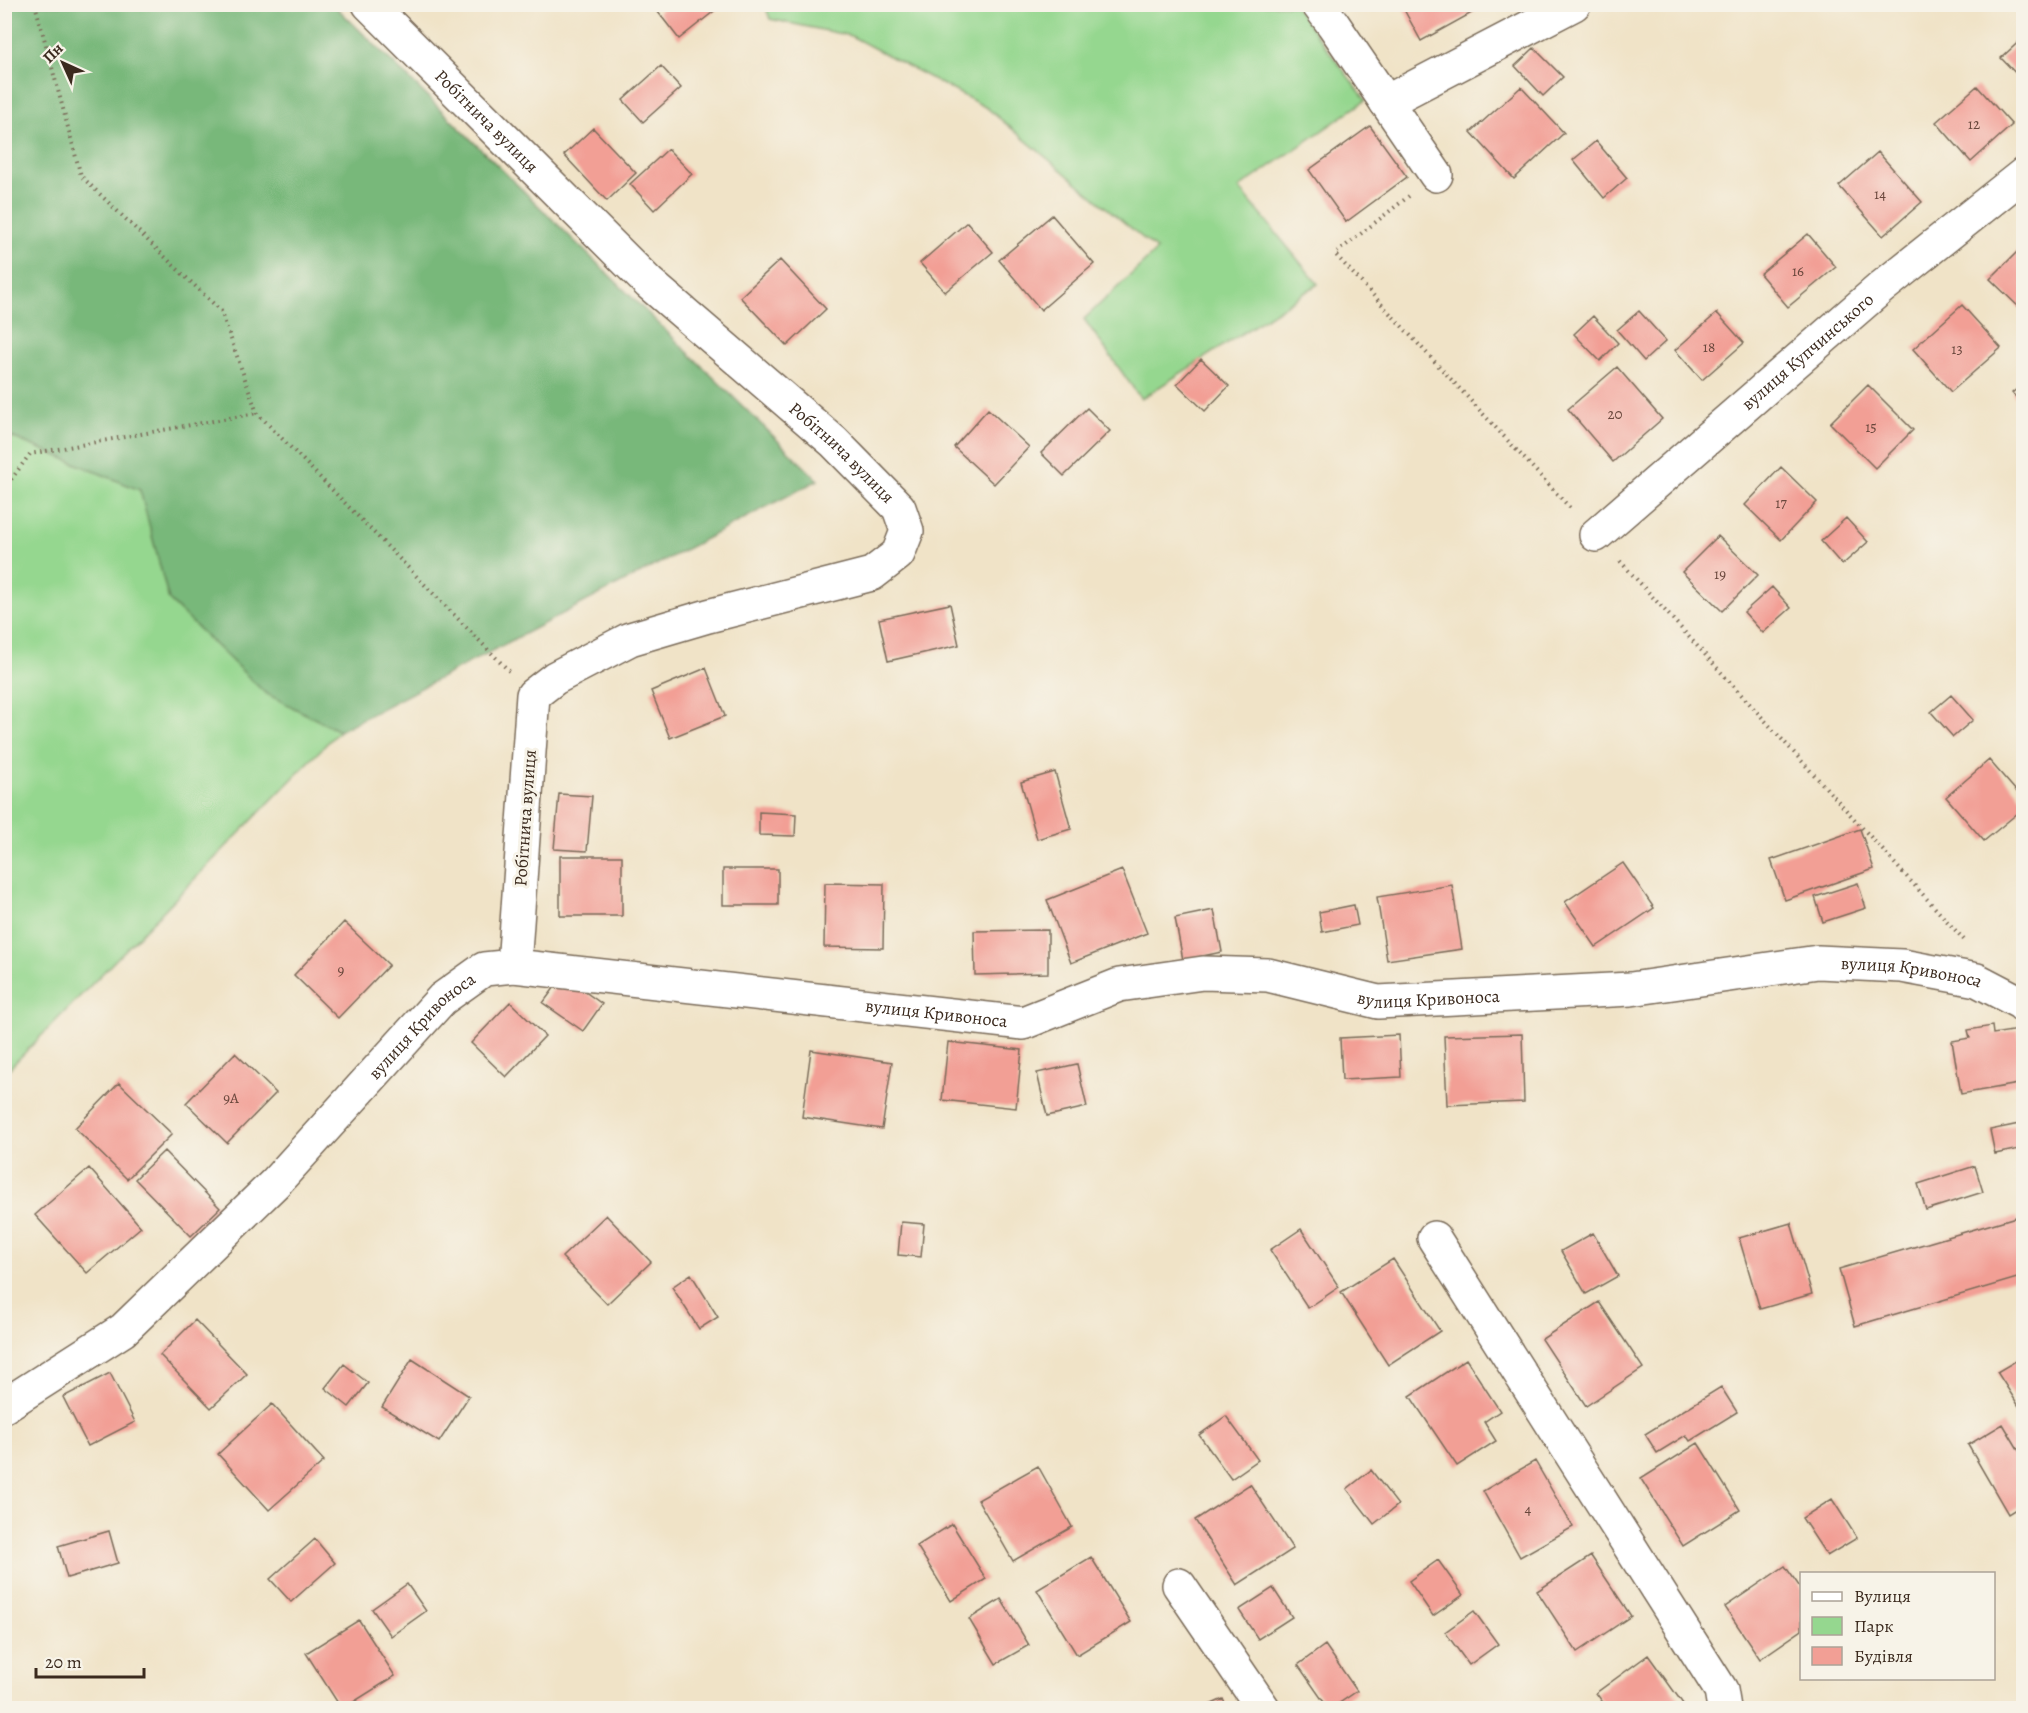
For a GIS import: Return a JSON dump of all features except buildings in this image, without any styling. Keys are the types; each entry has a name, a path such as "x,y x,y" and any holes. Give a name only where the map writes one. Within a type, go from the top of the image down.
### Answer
{"street":[{"name":"Робітнича вулиця","path":"369,4 649,283 834,442 899,508 907,531 898,554 872,574 708,616 630,639 555,678 533,695 514,966"},
{"path":"1318,4 1436,175"},
{"path":"1386,102 1574,4"},
{"name":"вулиця Купчинського","path":"1596,535 1882,287 2024,174"},
{"name":"вулиця Кривоноса","path":"4,1406 123,1330 275,1183 442,999 484,969 514,966 1023,1023 1119,985 1203,973 1268,975 1378,1002 1631,989 1818,962 1902,966 1977,980 2024,1006"},
{"path":"1434,1238 1721,1690 1724,1708"},
{"path":"1179,1586 1263,1708"}],"path":[{"path":"35,4 81,176 221,311 257,413 533,695"},
{"path":"1436,175 1335,254 1596,535 1973,950"},
{"path":"4,489 30,454 257,413"}],"green space":[{"path":"4,5 334,5 818,480 339,731 265,693 169,600 140,490 5,434"},
{"path":"765,5 1294,5 1366,100 1239,188 1318,284 1141,399 1084,319 1157,250 987,108 851,36 770,19"},
{"path":"4,434 140,490 169,600 265,693 339,731 5,1073"}]}
